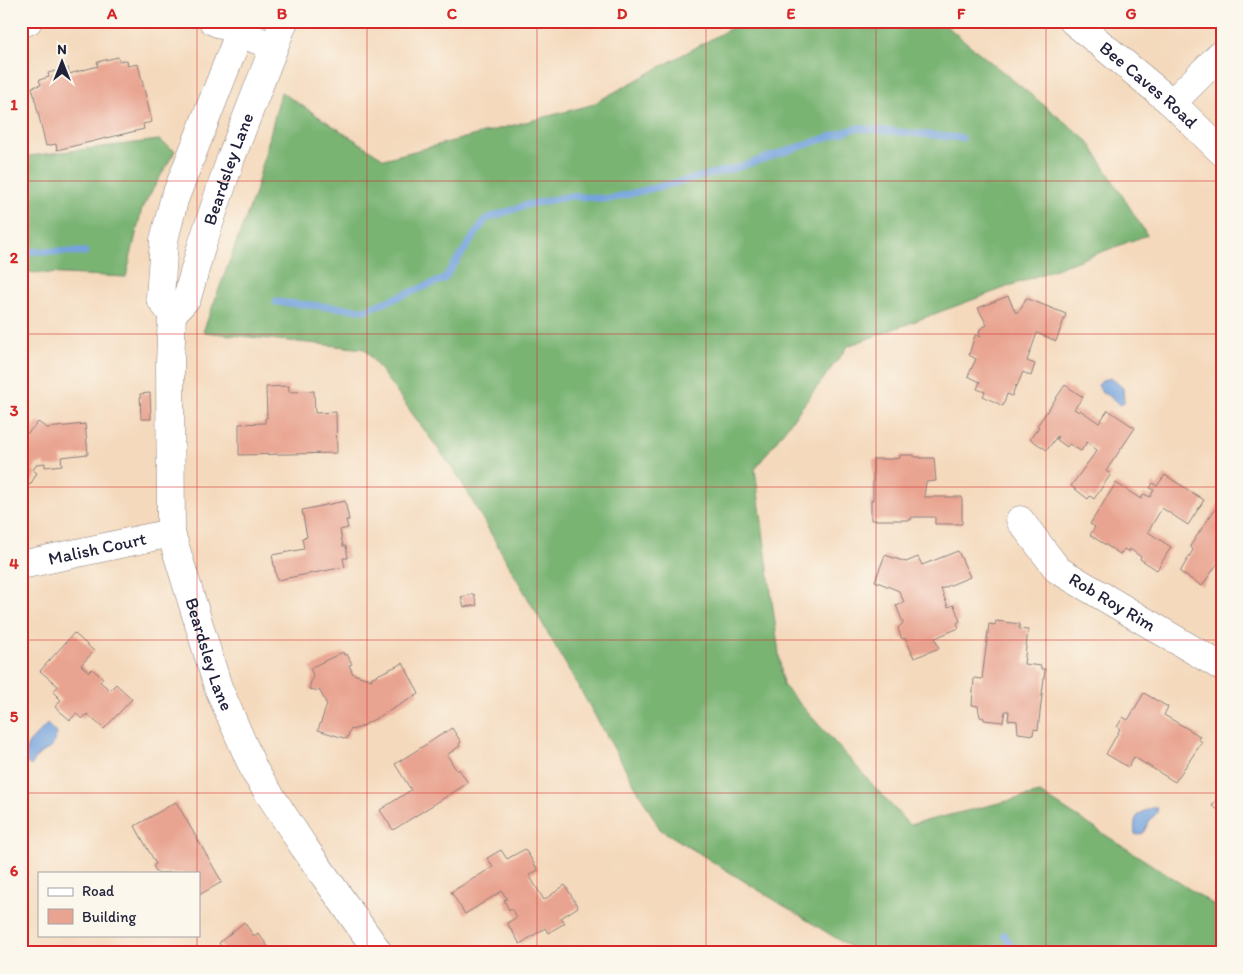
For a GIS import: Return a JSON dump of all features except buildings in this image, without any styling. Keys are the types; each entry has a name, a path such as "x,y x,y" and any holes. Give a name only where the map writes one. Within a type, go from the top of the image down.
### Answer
{"street":[{"path":"21,24 28,21"},
{"path":"213,21 242,27 274,47"},
{"name":"Beardsley Lane","path":"284,21 231,158 201,248 187,298 172,314 170,363 171,533 218,687 255,772 304,847 379,953"},
{"name":"Bee Caves Road","path":"1073,21 1218,141"},
{"path":"172,314 160,298 166,232 174,200 242,27"},
{"path":"1172,104 1222,53"},
{"name":"Rob Roy Rim","path":"1020,520 1058,570 1222,667"},
{"name":"Malish Court","path":"21,565 171,533"}],"green space":[{"path":"744,21 940,21 1088,141 1147,235 848,346 755,469 783,685 909,825 1040,793 1222,910 1222,953 860,953 660,829 458,476 365,349 203,332 255,193 281,92 384,159 591,105"},
{"path":"159,140 175,151 142,208 126,277 21,272 21,157"}],"water":[{"path":"1111,378 1123,388 1124,402 1121,405 1102,393 1098,385 1103,380"},
{"path":"47,724 57,734 52,747 38,755 31,766 23,760 28,744"},
{"path":"1151,808 1157,808 1157,813 1150,820 1143,833 1135,834 1135,820 1139,814"}],"waterway":[{"path":"276,302 365,310 444,279 486,219 526,205 571,196 609,199 736,168 856,128 962,138"},
{"path":"21,251 85,252"},
{"path":"1004,935 1016,953"}]}
